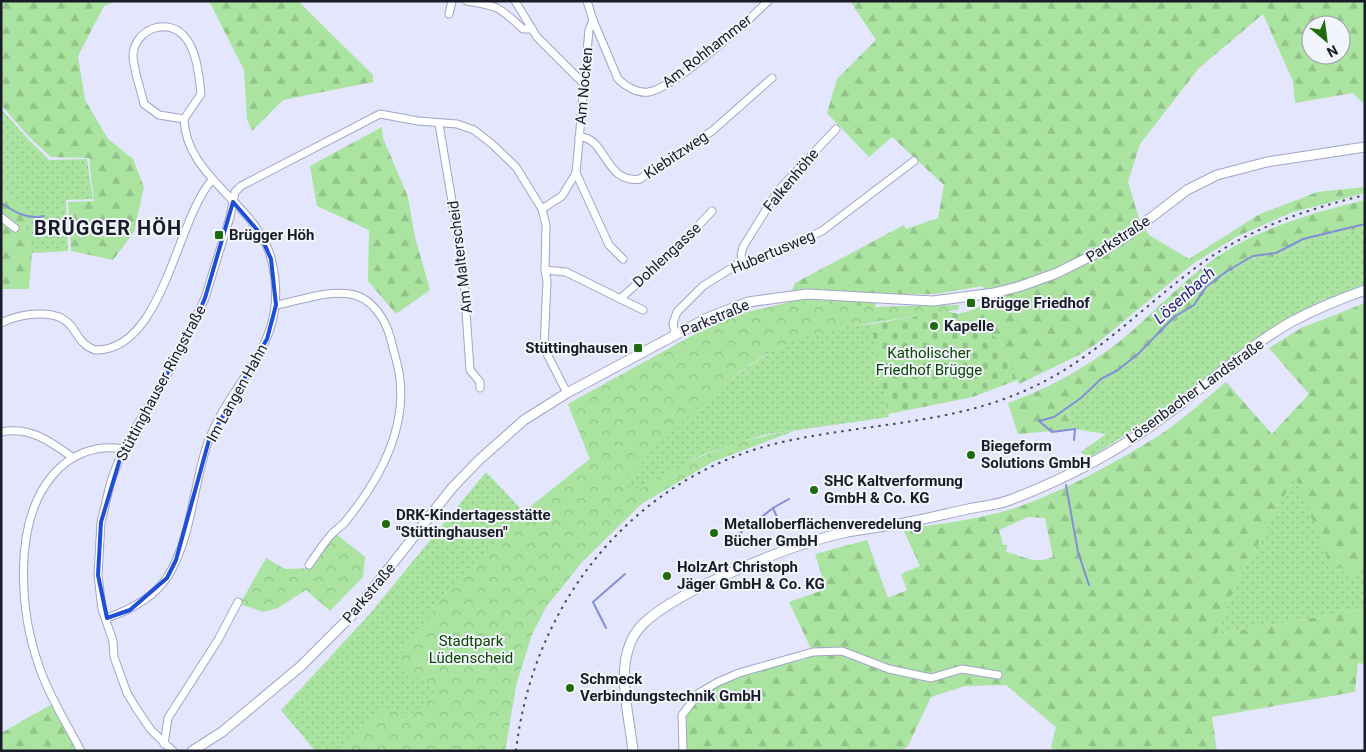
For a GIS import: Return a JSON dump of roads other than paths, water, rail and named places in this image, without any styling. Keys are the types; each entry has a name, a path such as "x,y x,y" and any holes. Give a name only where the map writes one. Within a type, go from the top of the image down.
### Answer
{"street":[{"path":"449,14 452,1"},
{"path":"467,1 494,5 513,17 522,29 532,29"},
{"path":"515,1 537,37 585,85"},
{"path":"587,1 594,20"},
{"name":"Am Rohhammer","path":"594,20 618,79 626,86 648,93 666,86 683,73 768,1"},
{"name":"Am Nocken","path":"542,209 562,196 576,173 589,30 594,20"},
{"path":"159,26 176,29 191,45 201,94 184,119 159,115 144,104 133,56 136,45 142,36 149,30 159,26"},
{"name":"Kiebitzweg","path":"579,137 584,136 592,141 619,176 630,181 640,179 712,131 772,78"},
{"name":"Stüttinghauser Ringstraße","path":"172,751 151,730 127,693 112,649 113,642 107,618 102,609 98,575 101,522 111,481 123,449 188,338 205,298 235,192 241,186 260,174 380,114 439,124 465,126 492,144 516,167 542,209 546,225 545,270 547,281 544,348 567,393"},
{"name":"Im Langen Hahn","path":"107,618 130,610 151,594 167,578 176,560 198,472 209,440 225,409 256,362 266,339 276,305 269,251 259,232 212,180 188,138 184,119"},
{"name":"Am Malterscheid","path":"439,124 463,267 470,370 480,382 480,388"},
{"name":"Falkenhöhe","path":"744,261 740,255 743,247 777,192 836,129"},
{"name":"Parkstraße","path":"192,751 222,732 301,666 353,614 452,488 479,460 524,420 567,393 675,334 726,309 748,302 780,297 842,295 933,301 994,293 1021,286 1057,273 1101,251 1134,231 1188,190 1218,175 1267,162 1365,147"},
{"name":"Hubertusweg","path":"675,334 673,323 677,312 703,286 744,261 753,260 784,249 822,231 914,161"},
{"name":"Am Nocken","path":"576,173 609,245 623,259"},
{"path":"1,322 13,317 36,314 59,318 72,326 77,337 87,347 94,350 114,346 131,337 151,311 166,282 200,196 212,180"},
{"name":"Dohlengasse","path":"620,299 684,242 712,210"},
{"path":"1,217 15,228"},
{"name":"Dohlengasse","path":"545,270 566,272 643,310"},
{"name":"Lösenbacher Landstraße","path":"633,751 625,688 625,659 634,634 656,613 705,585 813,542 843,533 902,524 1008,501 1067,475 1155,424 1259,343 1291,322 1341,298 1365,290"},
{"path":"276,305 330,293 353,294 366,301 376,309 386,325 400,380 400,407 392,444 386,459 344,523 331,534 309,565"},
{"path":"1,432 16,429 30,432 56,445 72,457"},
{"path":"81,751 40,668 28,625 24,571 31,518 38,500 50,479 72,457 99,448 123,449"},
{"path":"164,744 168,718 218,640 238,602"},
{"path":"683,751 682,715 699,693 732,676 813,652 842,651 889,669 931,678 962,669 998,676"}],"waterway":[{"path":"1,203 27,216 44,216"},
{"name":"Lösenbach","path":"1074,440 1075,429 1052,432 1039,421 1054,417 1081,398 1101,379 1118,370 1138,354 1174,317 1194,305 1206,287 1227,271 1253,256 1276,253 1303,239 1365,224"},
{"path":"1066,485 1078,552 1089,585"},
{"name":"Lösenbach","path":"750,526 773,508 789,499"},
{"path":"773,508 779,522"},
{"name":"Lösenbach","path":"728,540 742,532"},
{"name":"Lösenbach","path":"606,628 593,602 625,574"}],"railway":[{"path":"516,751 526,696 544,644 569,595 601,552 639,514 683,482 733,457 787,441 913,421 975,408 1005,399 1035,386 1081,359 1205,261 1242,238 1302,213 1365,195"}],"place":[{"name":"Brügger Höh","path":"219,235"},
{"name":"Brügge Friedhof","path":"971,303"},
{"name":"Kapelle","path":"934,326"},
{"name":"Stüttinghausen","path":"638,348"},
{"name":"Biegeform Solutions GmbH","path":"971,455"},
{"name":"SHC Kaltverformung GmbH & Co. KG","path":"814,490"},
{"name":"DRK-Kindertagesstätte \"Stüttinghausen\"","path":"386,524"},
{"name":"Metalloberflächenveredelung Bücher GmbH","path":"714,533"},
{"name":"HolzArt Christoph Jäger GmbH & Co. KG","path":"667,576"},
{"name":"Schmeck Verbindungstechnik GmbH","path":"570,688"}],"district":[{"name":"BRÜGGER HÖH","path":"108,228"}],"park label":[{"name":"Katholischer Friedhof Brügge","path":"929,362"},
{"name":"Stadtpark Lüdenscheid","path":"471,650"}]}
